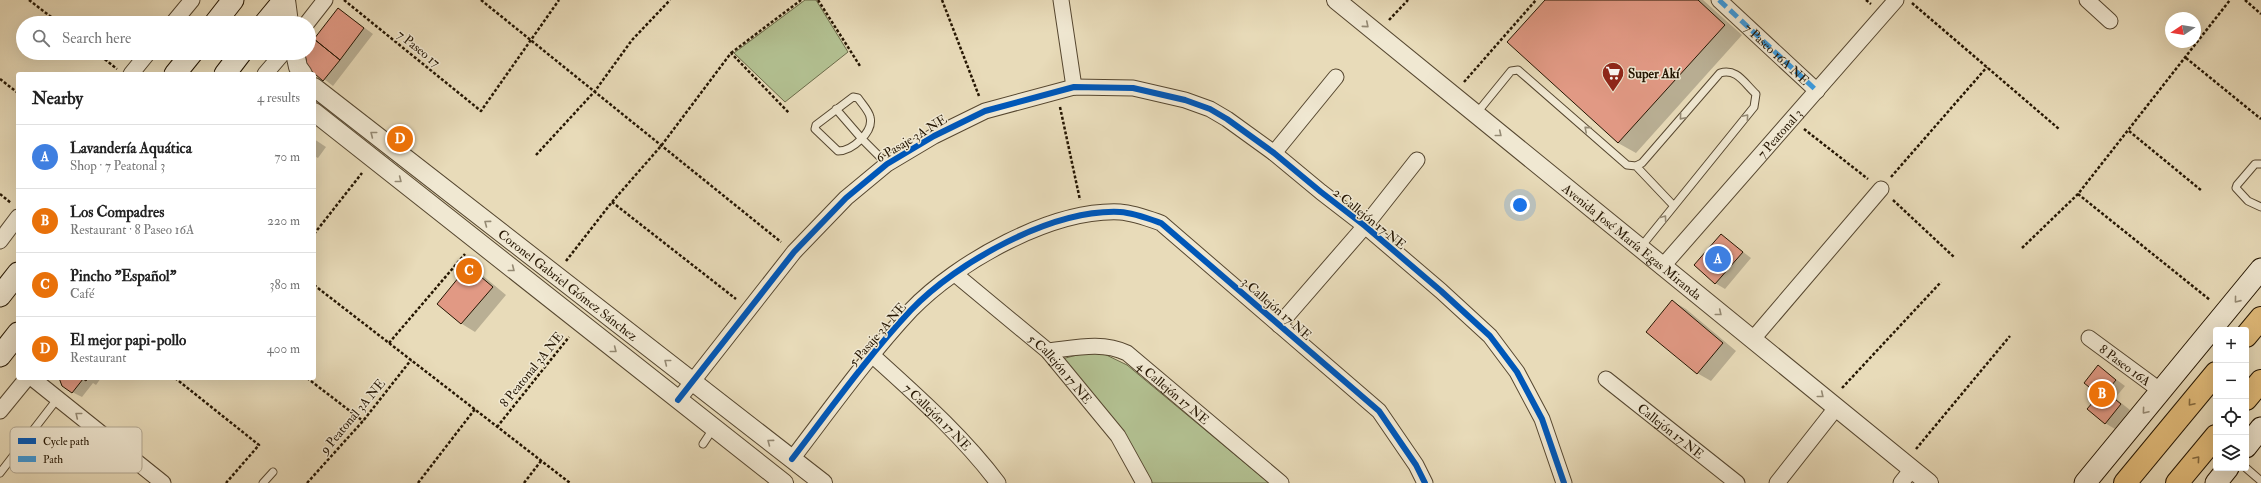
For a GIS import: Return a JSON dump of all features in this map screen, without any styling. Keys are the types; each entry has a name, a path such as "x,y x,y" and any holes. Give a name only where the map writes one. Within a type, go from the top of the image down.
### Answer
{"main road":[{"path":"220,16 233,0"},
{"path":"271,16 285,0"},
{"path":"177,72 186,60"},
{"path":"227,72 236,60"},
{"path":"2085,483 2261,269"},
{"path":"0,296 16,276"},
{"path":"2249,332 2261,318"},
{"path":"0,356 16,336"},
{"path":"2125,483 2213,377"},
{"path":"2247,399 2261,381"},
{"path":"2249,443 2261,428"},
{"path":"2177,483 2213,440"},
{"path":"2216,483 2226,471"}],"street":[{"path":"179,16 192,0"},
{"path":"285,0 288,16"},
{"path":"312,16 325,0"},
{"path":"1061,0 1074,87"},
{"name":"Avenida José María Egas Miranda","path":"1336,0 1833,405 1906,472 1929,483"},
{"name":"7 Paseo 16A NE","path":"1719,0 1817,91"},
{"name":"7 Peatonal 3","path":"1662,267 1896,0"},
{"path":"2087,0 2110,21"},
{"path":"125,72 140,60"},
{"path":"267,72 277,60"},
{"path":"296,60 298,67 302,72"},
{"path":"1274,152 1336,77"},
{"name":"6 Pasaje 3A NE","path":"678,400 751,310 794,252 841,203 887,164 934,136 985,111 1057,91 1074,87 1120,87 1158,92"},
{"name":"Coronel Gabriel Gómez Sánchez","path":"316,89 463,199 556,275 823,483"},
{"name":"2 Callejón 17 NE","path":"1158,92 1210,109 1274,152 1321,192 1365,226 1490,336 1517,372 1534,403 1550,441 1564,483"},
{"name":"Coronel Gabriel Gómez Sánchez","path":"316,114 713,429 784,483"},
{"path":"1279,325 1365,226 1417,160"},
{"path":"1752,340 1881,189"},
{"name":"5 Pasaje 3A NE","path":"792,459 872,355 912,309 955,274 981,257 1017,238 1058,221 1084,214 1122,212 1161,222"},
{"path":"0,241 16,220"},
{"name":"3 Callejón 17 NE","path":"1161,222 1379,411 1416,465 1425,483"},
{"name":"5 Callejón 17 NE","path":"955,274 1048,351 1118,436 1144,483"},
{"name":"8 Paseo 16A","path":"2089,338 2161,391"},
{"name":"4 Callejón 17 NE","path":"1048,351 1104,346 1114,347 1127,353 1281,483"},
{"name":"7 Callejón 17 NE","path":"872,355 934,411 998,483"},
{"name":"Callejón 17 NE","path":"1606,379 1737,483"},
{"path":"0,411 25,380"},
{"path":"35,380 94,427"},
{"path":"1777,483 1833,405"},
{"path":"142,466 163,483"}],"lane":[{"path":"1476,114 1511,71 1518,70 1627,165 1636,166 1642,163 1720,73 1729,70 1734,72 1756,94 1754,108 1673,205 1640,248"},
{"path":"849,98 858,98 870,117 869,128 862,139 844,151 838,151 815,129 816,125 849,98"},
{"path":"836,108 862,139 887,164"},
{"path":"2261,164 2255,164 2236,188 2248,201 2261,208"},
{"path":"1636,166 1673,205"},
{"path":"36,427 58,398"},
{"path":"703,444 713,429"},
{"path":"0,473 10,460"},
{"path":"2249,471 2261,481"},
{"path":"262,483 273,472"}],"path":[{"path":"29,0 49,16"},
{"path":"481,0 794,252"},
{"path":"530,40 559,0"},
{"path":"536,155 595,91 632,40 670,0"},
{"path":"556,275 612,202 661,146 731,53 802,0"},
{"path":"818,0 860,66"},
{"path":"942,0 985,111"},
{"path":"1377,34 1408,0"},
{"path":"1452,96 1536,0"},
{"path":"1909,0 2059,129"},
{"path":"2022,248 2078,194 2129,131 2230,0"},
{"path":"2245,0 2261,14"},
{"path":"731,53 789,112"},
{"path":"2186,58 2261,119"},
{"path":"107,60 125,72"},
{"path":"1881,189 1987,67"},
{"path":"0,79 16,91"},
{"path":"1057,91 1084,214"},
{"path":"2129,131 2202,192"},
{"path":"316,231 373,159"},
{"path":"2078,194 2226,313"},
{"path":"612,202 751,310"},
{"path":"389,343 476,241"},
{"path":"1833,405 1940,282"},
{"path":"316,288 570,483"},
{"path":"1906,472 2010,336"},
{"path":"178,380 259,445 226,483"},
{"path":"310,380 363,421"},
{"path":"418,483 475,409"},
{"path":"524,483 541,461"}],"green space":[{"path":"805,0 816,0 848,52 785,102 734,53"},
{"path":"1096,350 1127,365 1269,483 1143,483 1058,360"}],"building":[{"name":"Super Akí","path":"1545,0 1698,0 1725,25 1618,143 1507,42"},
{"path":"338,8 364,28 340,60 316,41 316,36"},
{"path":"316,41 340,60 323,81 316,75 316,72 313,72 307,67 306,60 316,60"},
{"path":"1721,234 1743,252 1715,284 1694,265"},
{"path":"468,266 493,287 461,324 437,304"},
{"path":"1672,300 1723,343 1697,374 1646,332"},
{"path":"2098,365 2116,380 2106,392 2121,404 2105,424 2087,409 2099,395 2084,383"},
{"path":"60,380 82,380 72,393 62,386"}],"marked path":[{"path":"1719,0 1817,91"}],"cycle path":[{"path":"678,400 794,252 846,198 887,164 934,136 985,111 1074,87 1133,88 1185,100 1210,109 1227,119 1274,153 1365,226 1441,291 1490,336 1517,372 1542,419 1564,483"},
{"path":"792,459 880,346 911,310 930,292 979,257 1036,229 1065,219 1093,213 1120,212 1161,223 1379,411 1416,465 1425,483"}],"place":[{"name":"Super Akí","path":"1613,92"},
{"name":"El mejor papi-pollo","path":"400,139"},
{"name":"Lavandería Aquática","path":"1718,259"},
{"name":"Pincho \"Español\"","path":"469,271"},
{"name":"Los Compadres","path":"2102,394"}]}
